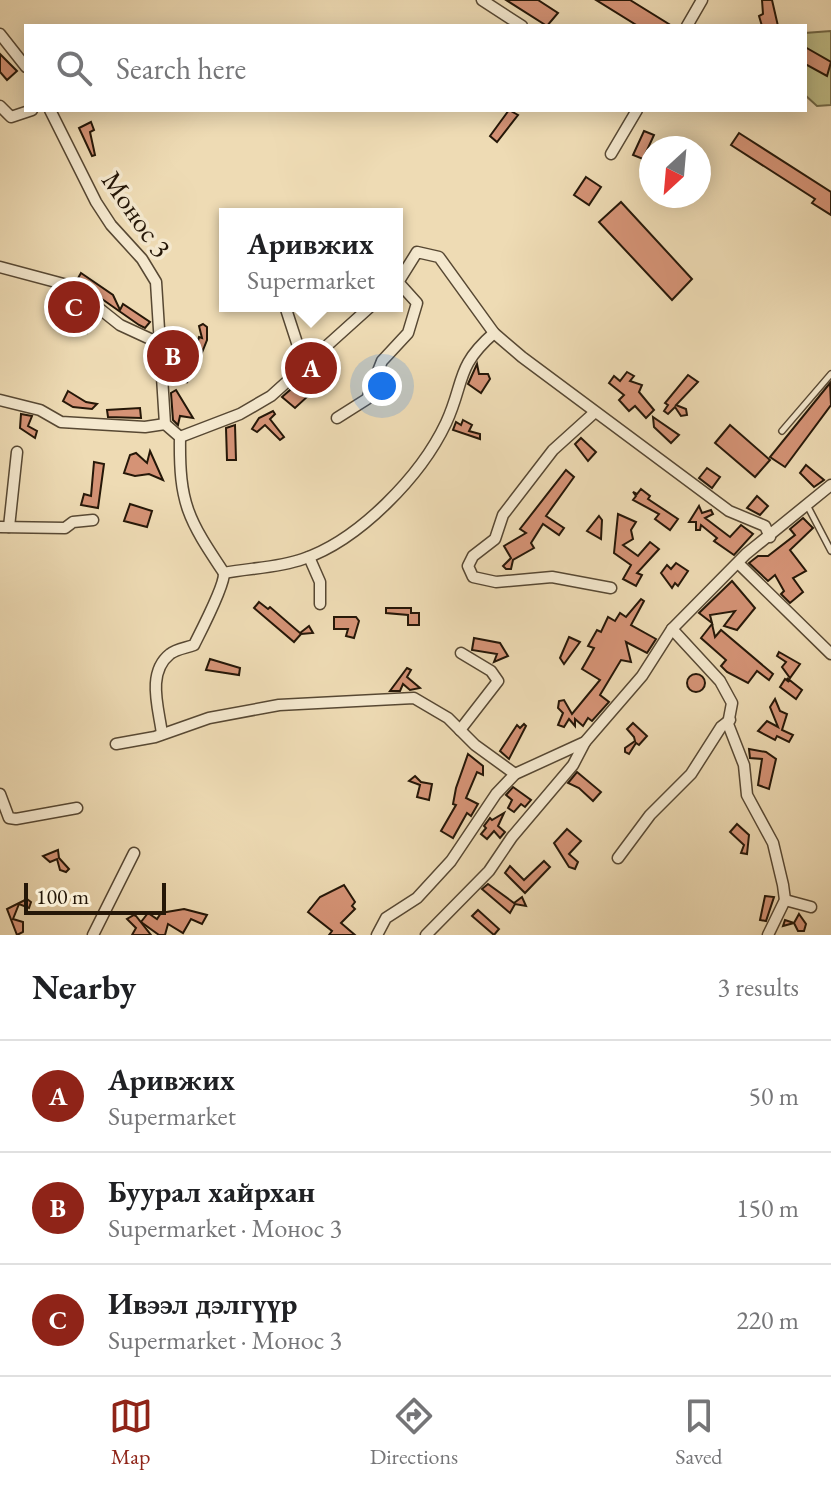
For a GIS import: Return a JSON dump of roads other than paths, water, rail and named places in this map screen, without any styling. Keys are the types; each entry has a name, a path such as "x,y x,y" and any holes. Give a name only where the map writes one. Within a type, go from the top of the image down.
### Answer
{"street":[{"path":"482,0 519,24"},
{"path":"688,24 702,0"},
{"path":"0,34 24,64"},
{"path":"0,106 11,117 26,112"},
{"name":"Монос 3","path":"51,112 96,202 111,225 142,259 156,282 165,424"},
{"path":"611,154 636,112"},
{"path":"403,276 417,252 439,257 494,333 594,413 729,511 765,526 770,537"},
{"path":"0,267 71,286 120,325 159,343"},
{"path":"337,418 367,399 382,361 408,333 417,303 403,289"},
{"path":"287,312 307,363"},
{"path":"180,437 240,414 271,396 364,312"},
{"path":"224,573 309,557 381,512 432,449 450,414 459,377 477,347 494,333"},
{"path":"0,400 40,410 61,422 145,427 165,424 180,437 182,489 191,524 224,573 225,584 213,601 194,645 172,652 160,665 155,678 162,734"},
{"path":"594,413 553,450 503,515 495,539 473,556 468,566 473,577 496,582 552,577 611,588"},
{"path":"17,452 4,527 65,528 73,522 93,520"},
{"path":"426,935 489,871 512,837 573,765 585,742 642,676 672,629 738,563 831,485"},
{"path":"309,557 320,582 320,604"},
{"path":"738,563 831,654"},
{"path":"672,629 729,694 732,703 728,724 744,765 747,795 773,843 785,900 768,935"},
{"path":"460,730 498,681 491,671 461,653"},
{"path":"116,744 162,734 209,718 279,705 358,699 394,702 414,698 448,718 515,774"},
{"path":"618,858 650,815 691,774 721,727 730,720"},
{"path":"377,935 386,918 417,898 451,861 496,794 515,774 585,742"},
{"path":"0,794 9,818 77,808"},
{"path":"93,935 134,853"},
{"path":"785,900 811,907"}],"lane":[{"path":"782,431 831,374"},
{"path":"807,504 831,551"}],"place":[{"name":"Ивээл дэлгүүр","path":"74,307"},
{"name":"Буурал хайрхан","path":"173,356"},
{"name":"Аривжих","path":"311,368"}]}
